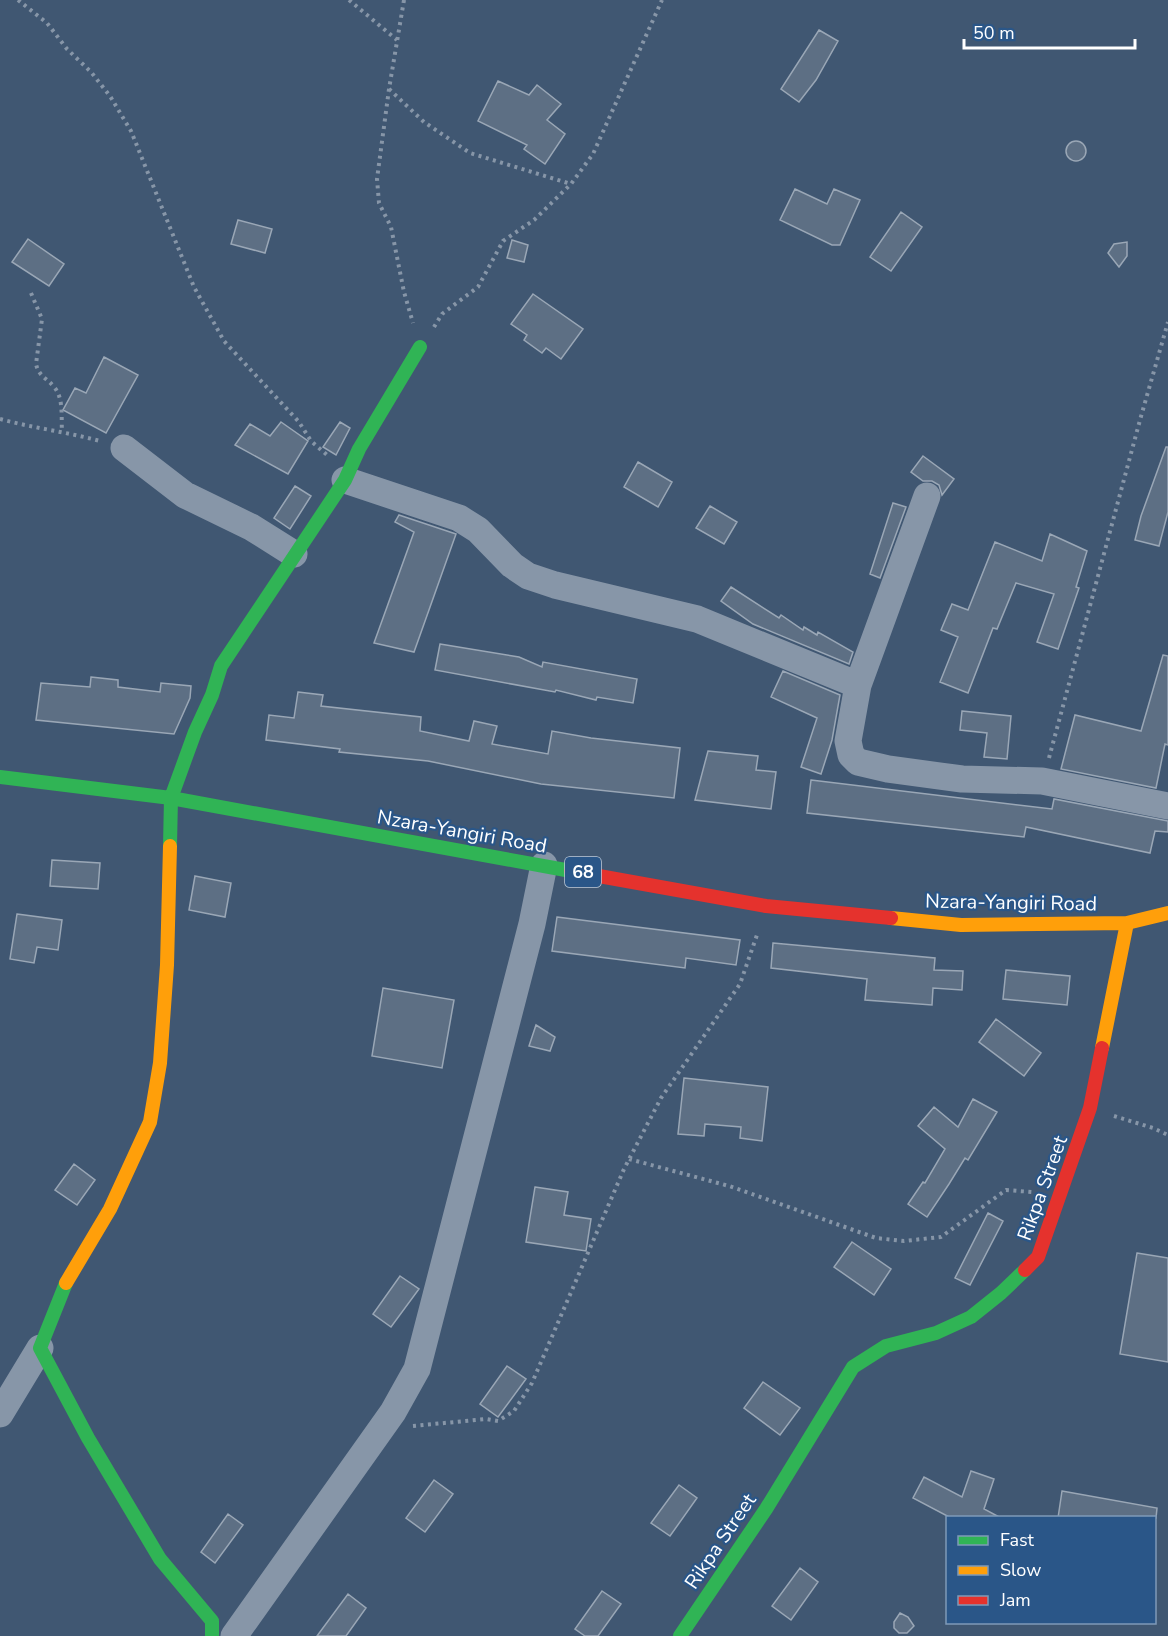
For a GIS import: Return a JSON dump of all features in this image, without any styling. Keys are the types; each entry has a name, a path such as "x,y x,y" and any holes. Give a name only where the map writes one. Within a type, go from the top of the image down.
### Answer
{"street":[{"path":"0,1414 40,1348 65,1284 110,1209 150,1122 160,1063 167,965 171,798 195,732 212,695 221,666 345,480 359,449 420,347"},
{"path":"124,448 185,495 251,526 294,554"},
{"path":"345,480 459,518 478,530 512,565 528,576 555,585 697,619 858,685"},
{"path":"927,496 858,685 848,741 851,755 858,762 888,769 962,779 1042,782 1168,806"},
{"name":"Nzara-Yangiri Road","path":"0,777 171,798 766,906 961,925 1127,923 1168,913"},
{"path":"234,1636 393,1412 417,1369 532,924 543,865"},
{"name":"Rikpa Street","path":"680,1636 766,1509 853,1367 886,1346 936,1333 971,1317 1001,1293 1038,1257 1062,1194 1090,1108 1127,923"},
{"path":"40,1348 88,1437 160,1559 212,1621 212,1636"}],"path":[{"path":"18,0 47,23 67,49 91,72 110,96 131,131 194,287 224,341 299,422 311,441 334,462 345,480"},
{"path":"349,0 397,40"},
{"path":"404,0 377,179 379,203 391,227 404,292 420,347"},
{"path":"420,347 442,314 478,287 503,241 534,220 571,184 593,154 662,0"},
{"path":"389,89 424,122 470,153 571,184"},
{"path":"31,293 42,319 36,364 42,377 54,386 59,395 63,431"},
{"path":"1042,782 1168,322"},
{"path":"0,419 27,426 63,431 124,448"},
{"path":"381,1428 486,1419 498,1421 514,1411 532,1383 629,1159 661,1098 740,984 766,906"},
{"path":"1090,1108 1168,1135"},
{"path":"629,1159 729,1186 876,1238 904,1241 941,1237 1006,1190 1062,1194"}],"building":[{"path":"819,30 838,41 816,80 799,102 781,89"},
{"path":"498,81 529,95 537,85 561,104 547,120 565,134 545,164 524,149 527,145 478,121"},
{"path":"1076,141 1083,144 1086,151 1083,158 1076,161 1069,158 1066,151 1069,144"},
{"path":"795,189 827,204 834,189 860,200 840,245 832,245 780,220"},
{"path":"901,212 922,227 891,271 870,257"},
{"path":"238,220 272,229 265,253 231,244"},
{"path":"28,239 64,264 49,286 12,262"},
{"path":"512,240 528,245 524,262 507,258"},
{"path":"1127,242 1127,256 1119,267 1108,253 1114,244"},
{"path":"533,294 583,329 561,359 546,348 542,353 524,340 527,335 511,324"},
{"path":"104,357 138,375 106,433 63,410 75,388 86,393"},
{"path":"281,422 308,441 288,474 235,445 250,424 270,436"},
{"path":"340,422 350,428 336,455 323,447"},
{"path":"1166,447 1168,447 1168,512 1159,546 1135,540 1141,516"},
{"path":"923,456 954,479 942,495 939,485 932,481 923,481 911,472"},
{"path":"638,462 672,482 658,507 624,487"},
{"path":"295,486 311,496 290,529 274,518"},
{"path":"893,503 906,507 880,578 870,574"},
{"path":"710,506 737,522 724,544 696,528"},
{"path":"399,515 456,534 414,652 374,643 414,532 395,522"},
{"path":"1050,534 1087,551 1076,587 1079,588 1058,649 1037,642 1054,594 1016,583 997,629 993,628 968,693 940,682 958,637 941,630 952,604 968,610 995,542 1042,561"},
{"path":"731,587 779,618 781,615 803,630 804,627 817,635 818,632 853,652 849,664 753,624 721,601"},
{"path":"440,644 519,657 542,667 543,662 637,679 633,703 597,697 596,700 556,690 555,692 435,670"},
{"path":"1163,655 1168,656 1168,745 1165,744 1156,788 1061,769 1075,715 1141,731"},
{"path":"783,671 840,695 832,740 821,774 801,767 817,718 771,697"},
{"path":"91,677 118,680 118,687 160,692 161,683 191,686 190,698 174,734 36,720 41,683 90,687"},
{"path":"298,692 323,695 321,706 421,717 420,731 469,741 474,721 497,726 492,744 548,754 552,731 591,738 680,748 674,798 541,784 428,761 339,752 340,749 266,740 269,715 294,718"},
{"path":"962,711 1011,716 1007,759 984,757 987,733 960,730"},
{"path":"708,751 758,756 756,770 776,772 771,809 695,800"},
{"path":"811,780 1052,809 1054,799 1168,821 1168,832 1155,831 1150,853 1026,827 1024,837 807,813"},
{"path":"52,860 100,863 98,889 50,886"},
{"path":"195,876 231,883 225,917 189,910"},
{"path":"17,914 62,920 58,950 37,947 34,963 10,959"},
{"path":"557,917 740,940 736,965 686,958 685,968 552,951"},
{"path":"773,943 935,958 934,970 963,971 962,990 933,988 932,1005 865,1000 867,979 771,968"},
{"path":"1006,970 1070,976 1067,1005 1003,999"},
{"path":"383,988 454,1000 442,1068 372,1056"},
{"path":"996,1019 1041,1053 1024,1076 979,1042"},
{"path":"536,1025 555,1037 550,1051 529,1046"},
{"path":"684,1078 768,1087 762,1141 740,1138 741,1127 705,1124 704,1136 678,1134"},
{"path":"973,1099 997,1112 968,1160 965,1158 927,1217 908,1204 923,1182 925,1183 945,1149 918,1126 934,1107 958,1127"},
{"path":"74,1164 95,1180 77,1205 55,1190"},
{"path":"535,1187 568,1192 564,1215 591,1219 586,1251 526,1242"},
{"path":"988,1213 1003,1221 970,1285 955,1278"},
{"path":"852,1242 891,1269 874,1295 834,1267"},
{"path":"1137,1253 1168,1258 1168,1362 1120,1354"},
{"path":"400,1276 419,1289 391,1327 373,1314"},
{"path":"507,1366 526,1379 498,1417 480,1404"},
{"path":"763,1382 800,1408 780,1435 744,1408"},
{"path":"971,1471 994,1479 984,1509 997,1516 947,1516 913,1498 924,1477 962,1497"},
{"path":"434,1480 453,1494 425,1532 406,1518"},
{"path":"679,1485 697,1498 670,1536 651,1523"},
{"path":"1062,1491 1157,1508 1156,1518 1156,1516 1058,1516"},
{"path":"228,1514 243,1525 215,1563 201,1552"},
{"path":"800,1568 818,1582 791,1620 772,1606"},
{"path":"602,1591 621,1604 598,1636 585,1636 575,1629"},
{"path":"348,1594 366,1608 346,1636 317,1636"},
{"path":"900,1613 908,1617 914,1626 907,1633 899,1633 894,1628 894,1622"}],"traffic: fast":[{"path":"170,846 171,798 195,732 212,695 221,666 345,480 359,449 420,347"},
{"path":"0,777 171,798 571,871"},
{"path":"680,1636 766,1509 853,1367 886,1346 936,1333 971,1317 1025,1270"},
{"path":"66,1283 40,1348 88,1438 160,1559 212,1621 212,1636"}],"traffic: slow":[{"path":"66,1283 110,1209 150,1122 160,1063 167,965 170,846"},
{"path":"891,918 961,925 1127,923 1168,913"},
{"path":"1102,1048 1127,923"}],"traffic: jam":[{"path":"571,871 766,906 891,918"},
{"path":"1025,1270 1038,1257 1090,1108 1102,1048"}]}
